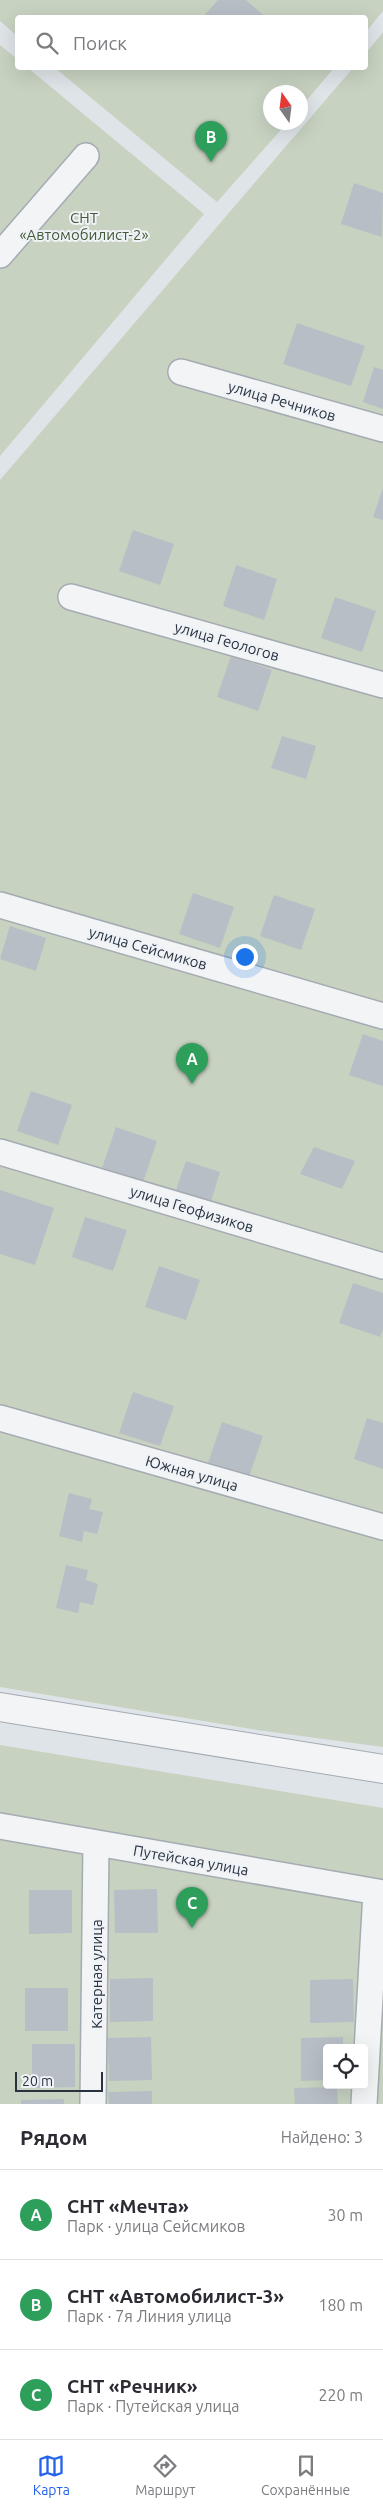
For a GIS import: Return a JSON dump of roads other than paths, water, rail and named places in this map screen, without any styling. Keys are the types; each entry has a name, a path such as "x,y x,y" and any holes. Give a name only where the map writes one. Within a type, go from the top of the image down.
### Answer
{"street":[{"path":"0,255 86,156"},
{"name":"улица Речников","path":"181,372 383,429"},
{"name":"улица Геологов","path":"72,597 383,685"},
{"name":"улица Сейсмиков","path":"0,906 383,1016"},
{"name":"улица Геофизиков","path":"0,1152 383,1266"},
{"name":"Южная улица","path":"0,1418 383,1527"},
{"path":"0,1707 383,1769"},
{"name":"Путейская улица","path":"0,1826 380,1893"},
{"name":"Катерная улица","path":"93,2104 96,1843"},
{"path":"364,2104 380,1893"}],"place":[{"name":"СНТ «Автомобилист-3»","path":"211,162"},
{"name":"СНТ «Мечта»","path":"192,1084"},
{"name":"СНТ «Речник»","path":"192,1928"}],"park label":[{"name":"СНТ «Автомобилист-2»","path":"84,226"}]}
